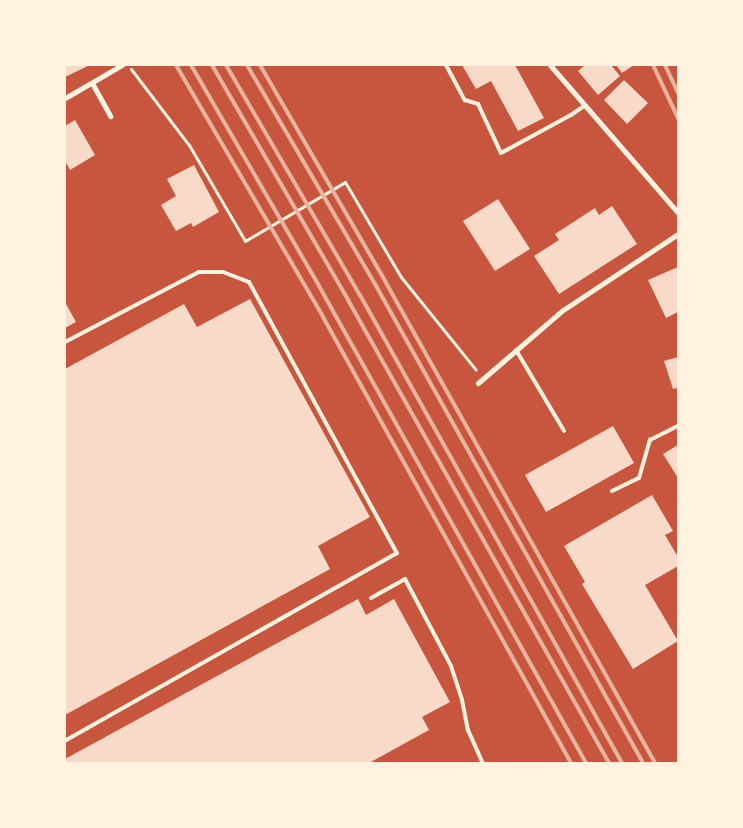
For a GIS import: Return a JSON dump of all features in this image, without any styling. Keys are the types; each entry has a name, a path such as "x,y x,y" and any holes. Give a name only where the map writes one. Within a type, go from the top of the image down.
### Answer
{"street":[{"path":"65,98 122,65"},
{"path":"550,65 678,213"},
{"path":"92,82 110,116"},
{"path":"478,383 562,310 678,234"}],"lane":[{"path":"446,65 465,100 478,104 501,153 584,106"},
{"path":"65,342 198,272 223,272 249,282 397,553 65,741"},
{"path":"516,350 564,431"},
{"path":"612,491 639,478 650,440 678,426"},
{"path":"371,598 405,579 452,666 468,730 483,763"}],"path":[{"path":"128,65 151,98 189,145 245,241 345,182 401,277 483,378"}],"building":[{"path":"65,65 90,65 65,77"},
{"path":"462,65 515,65 544,118 518,131 491,81 476,89"},
{"path":"585,65 611,65 620,76 598,95 578,71"},
{"path":"616,65 634,65 622,73"},
{"path":"624,80 648,103 627,124 604,100"},
{"path":"75,120 95,155 70,170 65,161 65,126"},
{"path":"194,165 219,212 193,227 191,223 176,231 161,205 176,196 167,179"},
{"path":"498,199 530,249 495,271 463,221"},
{"path":"612,206 637,244 559,294 534,256 559,240 555,234 595,208 599,215"},
{"path":"678,267 678,312 666,318 648,280"},
{"path":"250,299 370,517 318,546 330,569 65,715 65,369 184,304 197,327"},
{"path":"65,302 76,322 65,328"},
{"path":"678,357 678,388 673,389 664,361"},
{"path":"613,426 634,463 546,512 525,475"},
{"path":"678,445 678,478 663,454"},
{"path":"652,495 673,531 665,535 678,557 678,566 645,585 678,641 633,669 582,584 585,582 564,546"},
{"path":"358,599 366,615 394,599 450,702 422,717 429,730 369,763 65,763 65,759"}],"railway":[{"path":"176,65 323,317 571,763"},
{"path":"191,65 319,286 586,763"},
{"path":"212,65 348,300 609,763"},
{"path":"226,65 360,295 622,763"},
{"path":"247,65 375,284 643,763"},
{"path":"260,65 385,281 655,763"},
{"path":"653,65 678,118"},
{"path":"665,65 678,93"}]}
